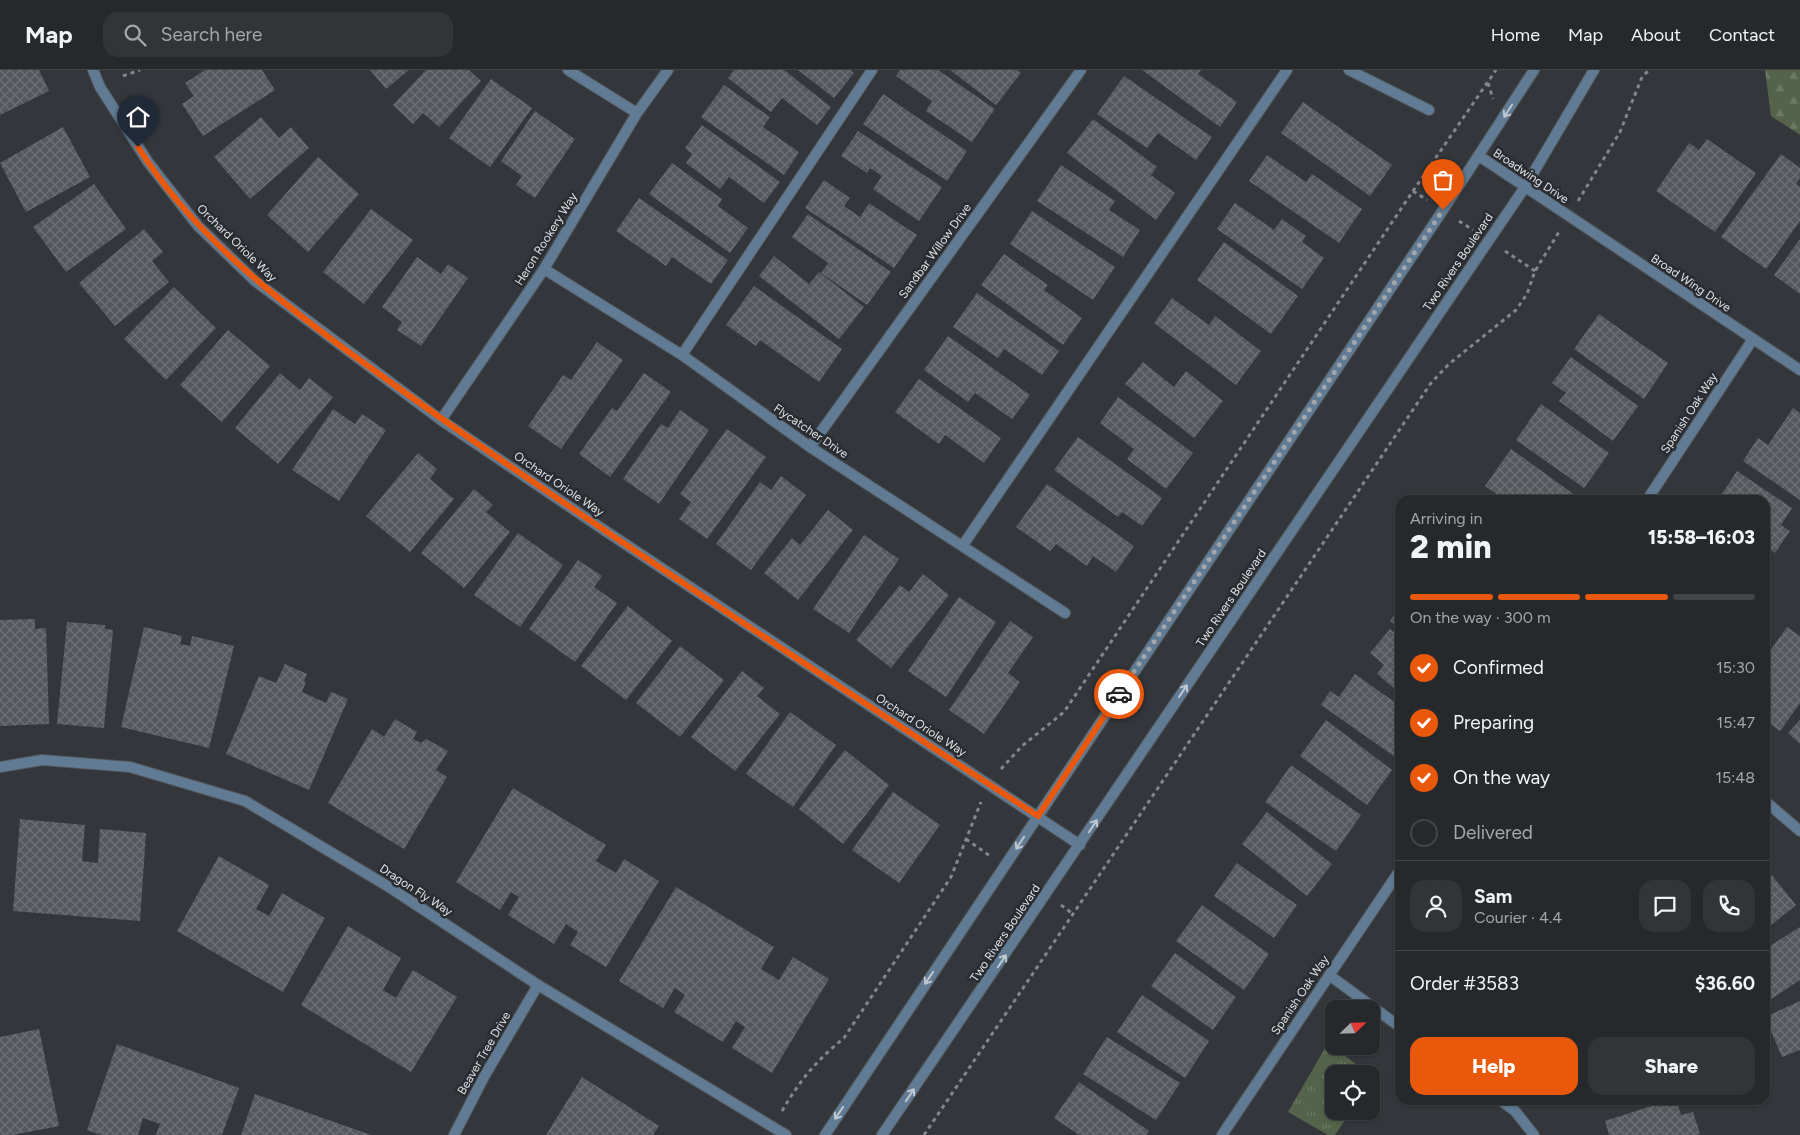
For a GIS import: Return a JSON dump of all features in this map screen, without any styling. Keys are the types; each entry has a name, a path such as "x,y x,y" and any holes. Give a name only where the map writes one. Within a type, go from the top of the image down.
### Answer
{"street":[{"name":"Orchard Oriole Way","path":"93,70 100,88 148,162 198,226 255,281 441,420 1080,845"},
{"path":"568,70 637,113"},
{"name":"Heron Rookery Way","path":"441,420 544,269 637,113 668,70"},
{"path":"682,355 872,70"},
{"name":"Sandbar Willow Drive","path":"810,447 1081,70"},
{"path":"963,545 1287,70"},
{"path":"1349,70 1429,110"},
{"path":"825,1135 1479,156 1534,70"},
{"name":"Two Rivers Boulevard","path":"882,1135 1524,187 1594,70"},
{"name":"Broadwing Drive","path":"1479,156 1568,217"},
{"name":"Broad Wing Drive","path":"1568,217 1800,370"},
{"name":"Flycatcher Drive","path":"544,269 682,355 810,447 1065,613"},
{"name":"Spanish Oak Way","path":"1650,495 1753,339"},
{"name":"Dragon Fly Way","path":"0,767 42,760 130,767 245,801 389,887 538,985 786,1135"},
{"path":"1770,806 1800,831"},
{"name":"Spanish Oak Way","path":"1222,1135 1395,877"},
{"path":"1329,975 1395,1023"},
{"name":"Beaver Tree Drive","path":"454,1135 485,1075 538,985"},
{"path":"1507,1105 1515,1111 1534,1135"}],"path":[{"path":"123,76 140,70"},
{"path":"773,1126 799,1083 825,1054 844,1038 951,876 988,783 1022,746 1064,712 1413,190 1496,70"},
{"path":"924,1135 1431,383 1449,364 1516,310 1527,294 1534,271 1620,132 1642,77 1648,70"}],"green space":[{"path":"1765,70 1800,70 1800,135 1771,116"},
{"path":"1325,1048 1325,1055 1344,1055 1357,1065 1325,1065 1325,1120 1345,1120 1335,1135 1328,1135 1288,1112"}],"building":[{"path":"0,70 39,70 49,91 0,115"},
{"path":"205,70 262,70 275,90 203,136 182,104 194,96 185,83"},
{"path":"370,70 409,70 386,89"},
{"path":"426,70 469,70 481,81 439,127 423,113 413,124 393,105"},
{"path":"734,70 784,70 831,107 817,125 782,98 771,112 728,78"},
{"path":"798,70 850,70 854,73 834,98"},
{"path":"900,70 938,70 995,109 972,142 926,111 932,101 896,76"},
{"path":"950,70 1017,70 1021,73 996,105"},
{"path":"1142,70 1201,70 1198,74 1237,102 1220,127"},
{"path":"1124,76 1212,137 1196,160 1158,133 1147,148 1097,114"},
{"path":"491,79 532,108 490,167 449,138"},
{"path":"724,85 770,117 763,127 799,152 784,175 701,117"},
{"path":"883,94 967,151 947,181 863,124"},
{"path":"1303,102 1392,165 1370,196 1281,133"},
{"path":"535,111 575,139 535,198 516,185 522,176 501,161"},
{"path":"261,117 279,138 291,127 309,148 250,199 214,157"},
{"path":"1093,119 1157,167 1151,175 1175,193 1156,220 1067,153"},
{"path":"702,125 780,182 764,203 729,177 720,189 686,163 692,154 685,148"},
{"path":"63,127 90,177 26,212 0,163"},
{"path":"858,131 942,187 919,221 873,189 882,176 870,168 867,173 841,156"},
{"path":"1707,139 1756,173 1715,232 1656,191 1689,143 1699,150"},
{"path":"1781,154 1800,168 1800,178 1796,184 1800,187 1800,221 1766,269 1721,237"},
{"path":"1267,155 1306,182 1312,174 1362,209 1339,243 1249,181"},
{"path":"318,157 359,194 308,252 267,215"},
{"path":"672,163 722,199 718,206 748,228 730,253 649,194"},
{"path":"1061,165 1115,201 1109,210 1140,230 1123,257 1037,201"},
{"path":"824,180 850,198 844,206 860,217 869,203 917,235 894,268 805,208"},
{"path":"94,184 126,229 66,272 33,227"},
{"path":"639,198 728,260 711,284 672,257 666,266 616,231"},
{"path":"1235,203 1274,230 1282,219 1306,236 1302,242 1324,258 1302,289 1217,229"},
{"path":"371,209 413,240 364,304 323,272"},
{"path":"1032,211 1115,267 1093,300 1010,244"},
{"path":"808,214 891,272 867,305 821,273 828,263 792,237"},
{"path":"144,229 163,252 152,261 169,282 115,326 79,283"},
{"path":"1800,239 1800,294 1774,275"},
{"path":"1224,242 1298,296 1271,334 1197,280"},
{"path":"1004,254 1048,285 1044,290 1082,318 1063,345 981,285"},
{"path":"774,256 809,284 819,272 864,307 839,339 759,276"},
{"path":"417,257 441,274 448,264 468,278 421,346 397,330 402,322 382,307"},
{"path":"754,286 842,349 819,382 760,340 756,346 726,325"},
{"path":"174,287 216,328 166,380 124,339"},
{"path":"977,293 1059,351 1042,375 1004,349 998,358 953,327"},
{"path":"1172,298 1209,325 1215,316 1261,351 1236,385 1154,323"},
{"path":"1599,314 1668,363 1644,399 1574,349"},
{"path":"228,330 270,366 222,422 180,385"},
{"path":"948,336 1030,395 1012,419 975,393 968,402 924,370"},
{"path":"597,342 623,360 561,449 528,426 563,375 571,380"},
{"path":"1571,357 1638,406 1613,441 1559,401 1566,393 1552,383"},
{"path":"1143,362 1174,387 1186,371 1223,401 1194,438 1125,384"},
{"path":"280,373 300,390 309,378 333,397 278,464 235,428"},
{"path":"644,373 671,392 610,477 579,454 612,408 617,411"},
{"path":"919,379 1001,438 984,463 945,435 939,444 895,412"},
{"path":"1118,397 1193,453 1166,489 1127,459 1134,449 1100,423"},
{"path":"1541,404 1609,453 1584,488 1516,440"},
{"path":"1793,408 1800,413 1800,500 1743,461 1758,438 1768,445"},
{"path":"333,409 355,424 362,414 386,430 339,501 292,470"},
{"path":"680,410 709,430 659,504 623,479 661,424 668,428"},
{"path":"727,429 766,457 707,539 679,519 691,502 680,494"},
{"path":"1078,437 1162,498 1142,526 1122,512 1118,517 1054,470"},
{"path":"1511,449 1575,495 1498,495 1485,486"},
{"path":"418,453 437,469 430,479 454,499 410,552 366,516"},
{"path":"1737,471 1792,508 1781,525 1790,531 1775,553 1770,550 1770,495 1721,495"},
{"path":"781,476 806,495 751,570 716,544 760,482 771,490"},
{"path":"1047,484 1134,546 1116,572 1093,556 1087,566 1056,544 1050,551 1016,527"},
{"path":"474,489 493,505 486,512 510,532 464,588 421,553"},
{"path":"828,510 853,530 798,600 764,573 792,538 800,545"},
{"path":"518,533 563,565 520,627 474,595"},
{"path":"864,535 899,559 849,633 813,609"},
{"path":"578,560 602,576 594,587 617,603 575,662 529,629"},
{"path":"923,574 949,595 891,668 856,640 900,585 909,592"},
{"path":"959,597 996,622 946,697 908,671"},
{"path":"628,606 672,641 626,700 581,666"},
{"path":"1395,614 1395,624 1390,621"},
{"path":"35,619 35,629 46,628 49,724 0,726 0,620"},
{"path":"1010,621 1033,637 1008,673 1020,682 984,734 949,710"},
{"path":"67,622 105,625 105,629 113,630 104,728 57,724"},
{"path":"144,627 182,636 180,644 190,646 192,636 234,646 209,748 121,727"},
{"path":"1787,627 1800,636 1800,703 1780,731 1770,724 1770,651"},
{"path":"1390,629 1395,633 1395,689 1377,674 1384,665 1370,653"},
{"path":"680,646 724,680 680,737 636,703"},
{"path":"285,664 307,674 302,692 326,703 331,692 348,699 309,790 226,754 259,676 276,683"},
{"path":"742,671 764,688 757,696 780,714 735,771 691,737"},
{"path":"1355,674 1395,702 1395,757 1321,705 1330,691 1339,697"},
{"path":"790,712 836,745 793,807 746,774"},
{"path":"395,719 417,732 413,739 421,743 426,739 448,751 436,770 447,777 404,849 328,803 372,729 384,737"},
{"path":"1326,720 1392,770 1367,805 1300,756"},
{"path":"1800,720 1800,744 1788,733"},
{"path":"845,750 889,785 843,844 799,809"},
{"path":"1291,765 1361,815 1336,851 1265,802"},
{"path":"513,788 606,845 596,861 616,873 624,859 659,881 606,967 570,945 578,932 566,924 554,944 508,915 519,897 511,892 500,910 456,882"},
{"path":"893,792 940,825 899,883 852,850"},
{"path":"1267,812 1332,864 1307,896 1242,844"},
{"path":"20,819 85,825 82,861 98,863 100,829 146,833 140,921 13,911"},
{"path":"219,856 269,885 256,909 269,916 282,893 325,918 283,992 177,931"},
{"path":"1237,863 1297,905 1274,938 1214,896"},
{"path":"1770,873 1796,905 1770,926"},
{"path":"676,887 774,947 761,969 779,980 793,957 829,979 772,1073 732,1048 745,1027 736,1021 723,1042 674,1012 685,995 675,988 663,1008 619,981"},
{"path":"1202,905 1269,954 1244,990 1176,941"},
{"path":"348,926 401,958 383,990 396,998 413,970 457,997 411,1072 301,1005"},
{"path":"1800,927 1800,980 1770,1000 1770,946"},
{"path":"1175,953 1236,997 1213,1030 1151,986"},
{"path":"1142,995 1209,1041 1185,1078 1117,1032"},
{"path":"1800,1001 1800,1050 1782,1057 1770,1029 1770,1015"},
{"path":"39,1029 59,1126 13,1135 0,1135 0,1037"},
{"path":"1107,1037 1180,1083 1156,1120 1083,1074"},
{"path":"117,1044 239,1088 222,1135 156,1135 160,1124 143,1118 138,1135 101,1135 87,1130"},
{"path":"582,1077 659,1126 653,1135 546,1135"},
{"path":"1079,1082 1149,1131 1146,1135 1079,1135 1054,1118"},
{"path":"255,1094 371,1135 241,1135"},
{"path":"1655,1105 1678,1105 1681,1115 1693,1112 1700,1134 1609,1135 1605,1121"}],"way so far":[{"path":"1119,694 1443,210"}],"route":[{"path":"138,147 198,226 255,281 302,317 441,420 604,530 1038,816 1119,694"}]}
